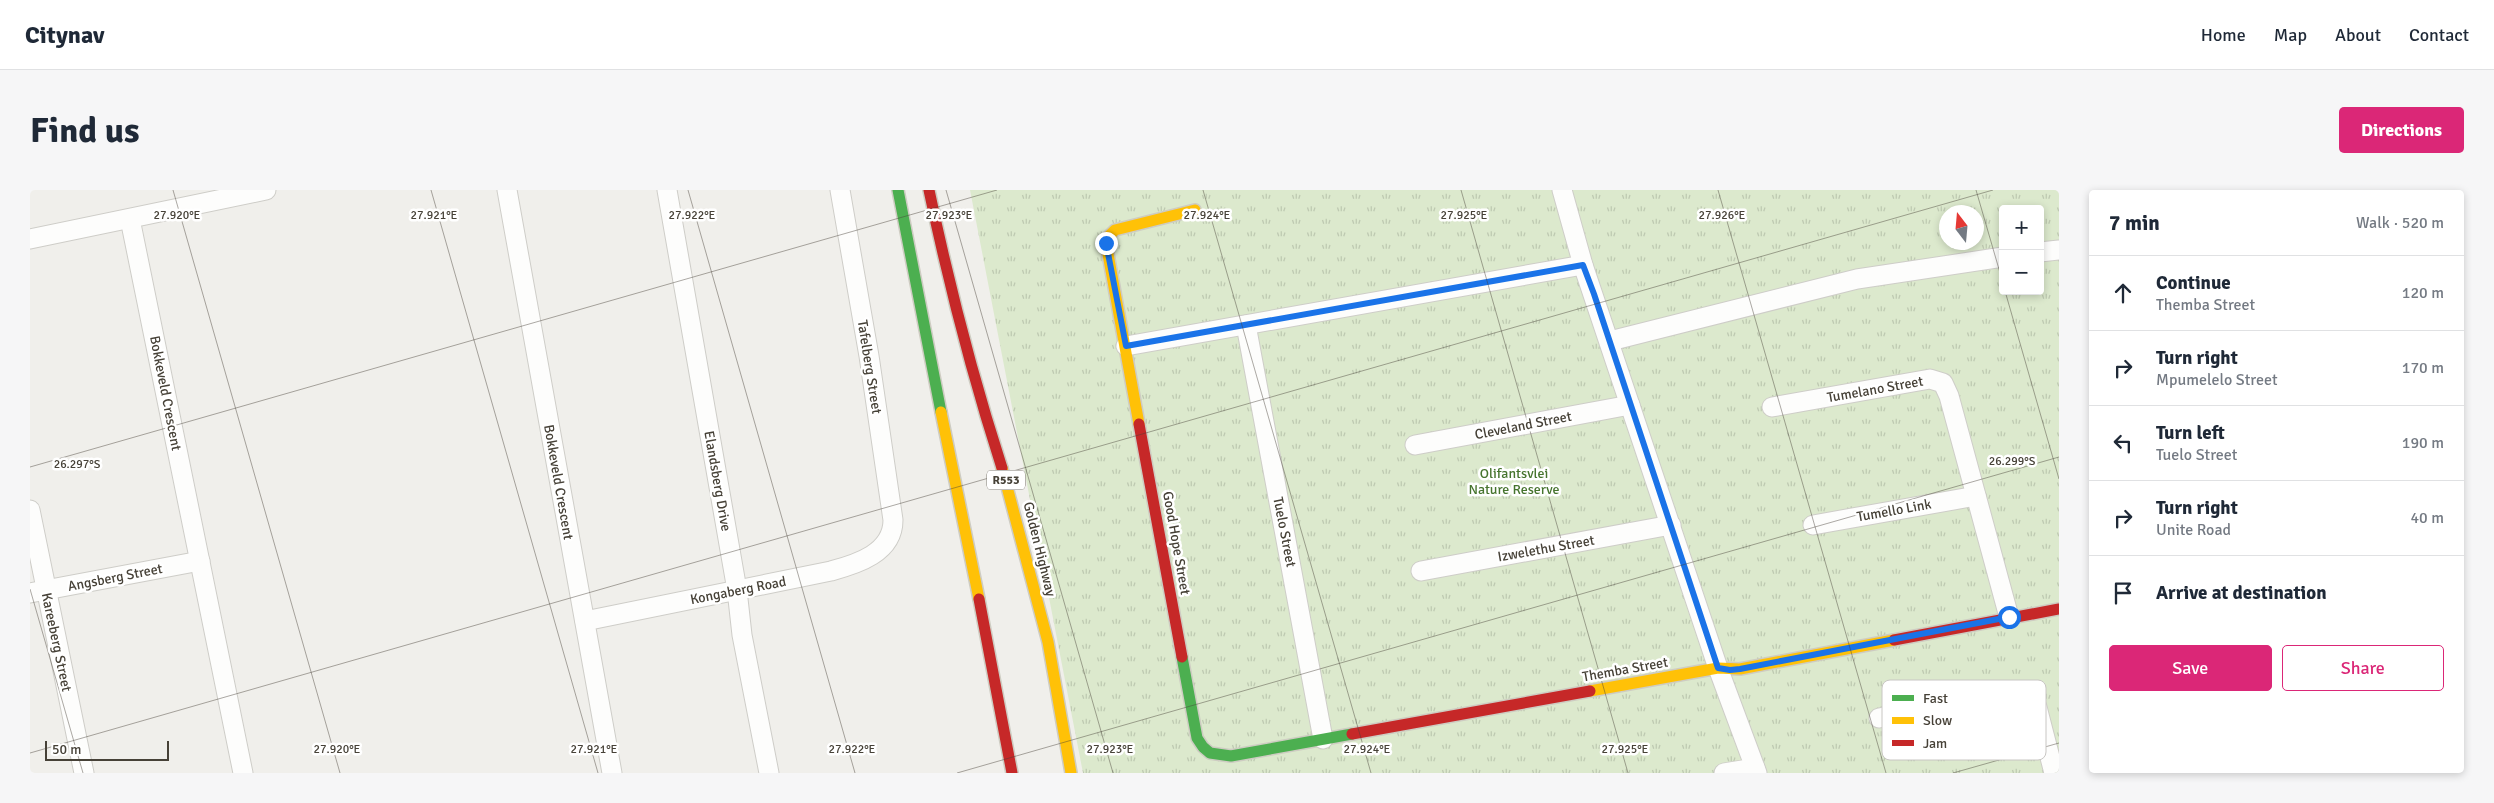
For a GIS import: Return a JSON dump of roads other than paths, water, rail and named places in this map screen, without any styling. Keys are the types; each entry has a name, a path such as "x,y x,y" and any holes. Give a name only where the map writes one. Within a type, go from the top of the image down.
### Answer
{"street":[{"path":"30,239 266,190"},
{"name":"Bokkeveld Crescent","path":"507,190 612,773"},
{"name":"Elandsberg Drive","path":"667,190 738,590 742,635 768,773"},
{"name":"Tafelberg Street","path":"840,190 869,356 893,520 891,530 884,543"},
{"path":"898,190 1012,773"},
{"name":"Golden Highway","path":"930,190 952,299 980,402 1010,492 1048,642 1071,773"},
{"path":"1562,190 1583,265 1718,668 1756,770 1724,773"},
{"name":"Good Hope Street","path":"1195,210 1115,230 1108,237 1106,246 1199,746"},
{"name":"Bokkeveld Crescent","path":"130,219 242,773"},
{"path":"2044,252 2059,250"},
{"path":"1610,341 1857,279 1999,258"},
{"path":"1126,346 1583,265"},
{"name":"Tuelo Street","path":"1246,325 1323,739"},
{"name":"Tumelano Street","path":"1772,408 1930,379 1939,380 1945,386 1950,396 2009,617"},
{"name":"Cleveland Street","path":"1415,445 1630,405"},
{"name":"Tumello Link","path":"1813,525 1976,496"},
{"name":"Kareeberg Street","path":"30,510 38,592 84,773"},
{"name":"Izwelethu Street","path":"1421,571 1671,525"},
{"name":"Kongaberg Road","path":"585,621 792,580 862,562 884,543"},
{"name":"Angsberg Street","path":"38,592 200,561"},
{"name":"Themba Street","path":"1199,746 1210,754 1221,756 1718,668 1740,669 2059,609"},
{"path":"2046,742 2054,773"}],"park label":[{"name":"Olifantsvlei Nature Reserve","path":"1514,482"}]}
